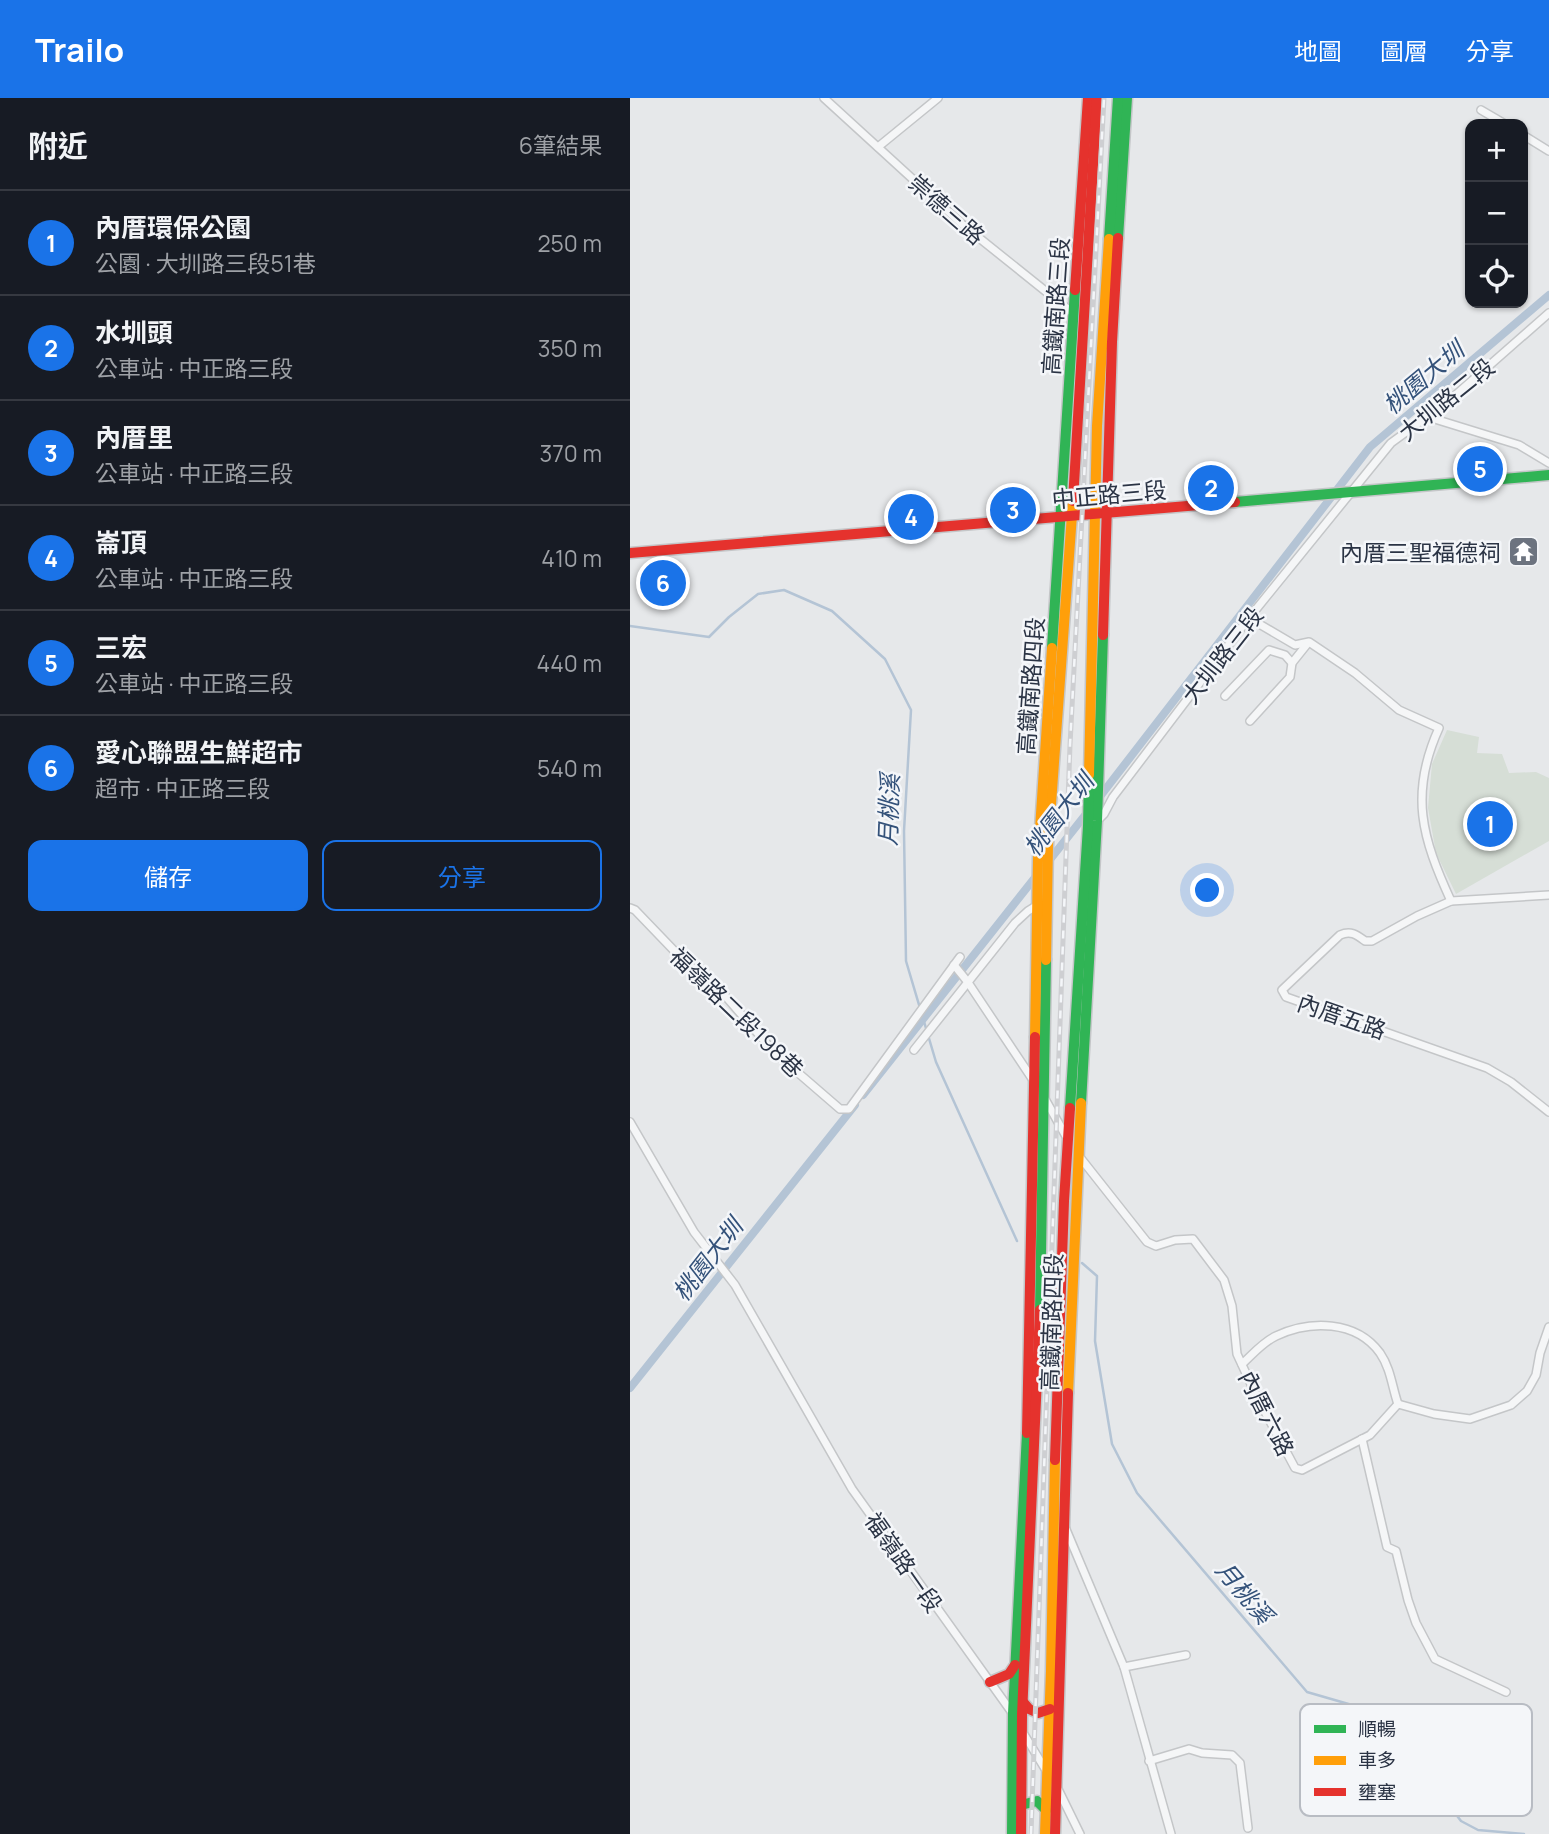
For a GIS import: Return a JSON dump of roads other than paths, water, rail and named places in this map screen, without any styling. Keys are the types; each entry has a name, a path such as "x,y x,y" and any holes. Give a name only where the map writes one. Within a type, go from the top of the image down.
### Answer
{"main road":[{"name":"高鐵南路三段","path":"1067,516 1074,314 1088,98"},
{"name":"高鐵南路三段","path":"1067,516 1097,98"},
{"path":"1094,819 1098,785 1098,412 1118,98"},
{"path":"1094,819 1088,797 1100,513 1127,98"},
{"path":"1087,113 1094,144"},
{"name":"中正路三段","path":"630,553 1549,475"},
{"name":"高鐵南路四段","path":"1021,1834 1023,1702 1041,1296 1048,845 1067,516"},
{"name":"高鐵南路四段","path":"1012,1834 1013,1713 1027,1431 1032,1258 1038,859 1067,516"},
{"name":"高鐵南路四段","path":"1045,1834 1056,1421 1068,1141 1075,1026 1094,819"},
{"name":"高鐵南路四段","path":"1055,1834 1062,1520 1094,819"},
{"path":"1034,1038 1045,1003"},
{"path":"1075,1026 1084,1072"},
{"path":"1032,1258 1041,1296"},
{"path":"1056,1421 1069,1365"},
{"path":"990,1682 1009,1674 1015,1665"},
{"path":"1023,1702 1028,1709 1038,1713 1050,1709"},
{"path":"1021,1805 1037,1801 1046,1810"}],"street":[{"name":"崇德三路","path":"824,98 963,225 1074,314"},
{"path":"877,147 938,98"},
{"path":"1481,110 1496,119"},
{"path":"1528,138 1549,151"},
{"name":"大圳路二段","path":"1351,492 1391,443 1450,400 1549,313"},
{"path":"1425,416 1519,445 1549,463"},
{"name":"大圳路三段","path":"1094,819 1249,618 1351,492"},
{"path":"1249,618 1295,645 1309,642 1354,673 1399,710 1439,728 1424,769 1422,809 1431,857 1451,901 1549,895"},
{"path":"1250,721 1290,677 1292,663 1309,642"},
{"path":"1225,696 1269,650 1286,655 1292,663"},
{"name":"內厝五路","path":"1451,901 1372,940 1365,941 1354,933 1346,932 1340,935 1282,990 1286,997 1488,1068 1511,1082 1549,1112"},
{"path":"914,1051 967,980 1015,923 1037,906"},
{"name":"福嶺路二段198巷","path":"630,908 685,962 721,991 774,1052 835,1107 849,1109 955,966"},
{"path":"960,957 955,966 1034,1080 1078,1154"},
{"name":"福嶺路一段","path":"630,1122 694,1232 734,1284 852,1489 1013,1713 1056,1786 1080,1834"},
{"name":"內厝六路","path":"1078,1154 1147,1241 1156,1246 1175,1240 1193,1239 1224,1280 1232,1306 1237,1354 1295,1468 1302,1470 1370,1435 1398,1405"},
{"path":"1242,1364 1275,1336 1313,1324 1338,1326 1368,1340 1381,1354 1391,1375 1398,1405 1470,1419 1511,1405 1527,1391 1536,1376 1549,1327"},
{"path":"1362,1439 1387,1547 1396,1551 1408,1601 1435,1659 1506,1692"},
{"path":"1062,1520 1124,1667 1171,1834"},
{"path":"1124,1667 1186,1655"},
{"path":"1149,1761 1189,1749 1202,1753 1232,1755 1240,1763 1248,1828"}],"waterway":[{"name":"桃園大圳","path":"1098,799 1370,447 1549,295"},
{"name":"月桃溪","path":"630,626 709,637 758,594 784,590 832,611 885,659 911,710 904,831 906,961 936,1062 1017,1241"},
{"name":"桃園大圳","path":"1048,862 1090,809"},
{"name":"桃園大圳","path":"863,1095 1037,875"},
{"name":"桃園大圳","path":"630,1388 855,1105"},
{"name":"月桃溪","path":"1082,1263 1097,1276 1095,1341 1112,1444 1137,1493 1307,1692 1349,1704"},
{"name":"月桃溪","path":"1457,1816 1478,1830 1524,1834"}],"railway":[{"path":"1031,1834 1070,745 1104,98"}],"place":[{"name":"三宏","path":"1480,469"},
{"name":"水圳頭","path":"1211,488"},
{"name":"內厝里","path":"1013,510"},
{"name":"崙頂","path":"911,517"},
{"name":"內厝三聖福德祠","path":"1524,552"},
{"name":"愛心聯盟生鮮超市","path":"663,583"},
{"name":"內厝環保公園","path":"1490,824"}]}
